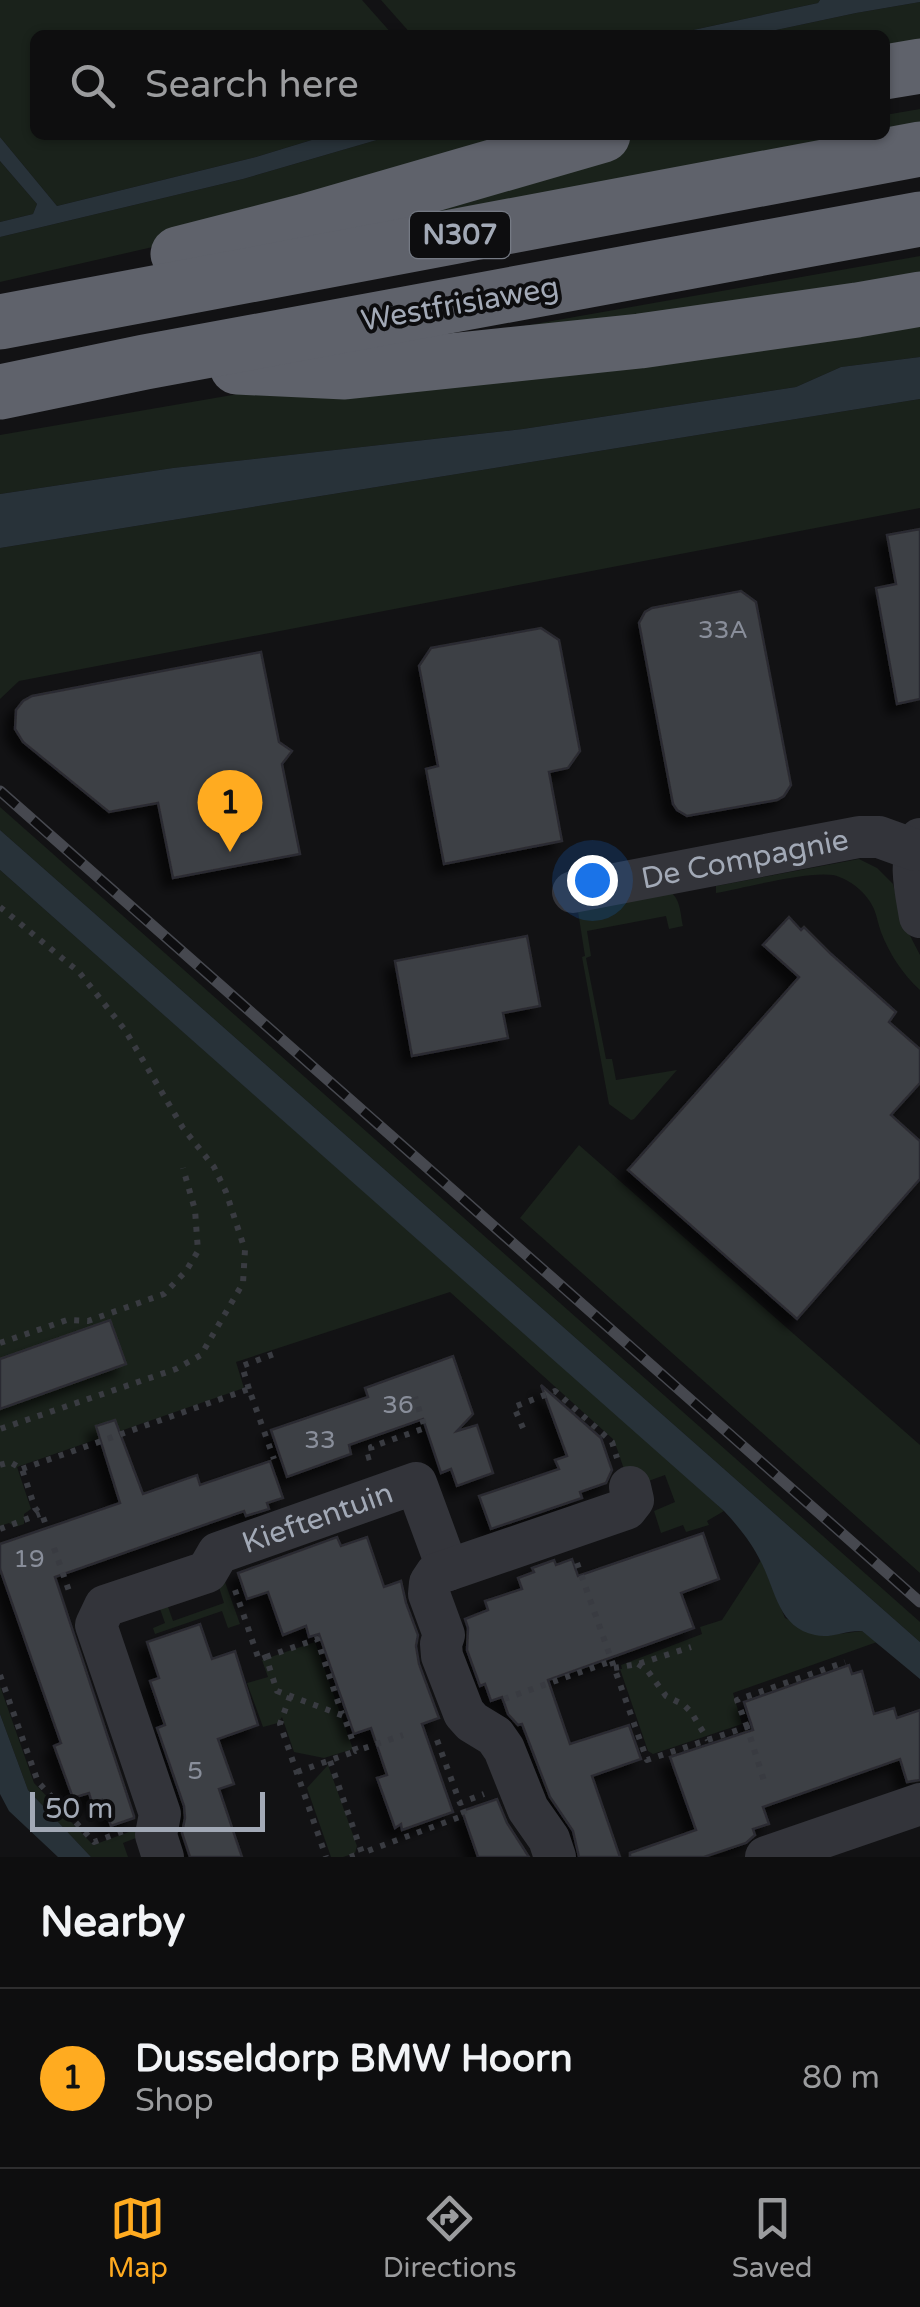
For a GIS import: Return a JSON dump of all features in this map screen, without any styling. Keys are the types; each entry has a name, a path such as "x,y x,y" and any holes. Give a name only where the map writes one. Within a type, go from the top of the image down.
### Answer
{"highway":[{"path":"890,71 920,66"},
{"name":"N307","path":"0,318 148,262 586,140"},
{"name":"N307","path":"0,318 920,149"},
{"name":"Westfrisiaweg","path":"0,392 920,219"},
{"name":"N307","path":"144,362 345,372 640,341 920,299"}],"street":[{"name":"De Compagnie","path":"573,892 859,836 879,836 917,844 914,883 920,917"},
{"name":"Kieftentuin","path":"161,1838 160,1814 96,1624 106,1606 207,1572 222,1551 416,1483 448,1570"},
{"path":"555,1857 549,1839 528,1809 496,1736 464,1713 442,1656 444,1635 429,1594 430,1583 436,1574 626,1510 633,1500 630,1487"},
{"path":"766,1857 920,1804"}],"path":[{"path":"0,907 78,972 124,1030 183,1128 214,1167 245,1250 243,1283 202,1355 176,1369 0,1429"},
{"path":"0,1343 67,1320 88,1321 164,1294 198,1251 195,1210 183,1168"},
{"path":"274,1354 242,1366 274,1459"},
{"path":"22,1469 249,1389"},
{"path":"522,1428 514,1407 555,1391 612,1442 624,1482 630,1487"},
{"path":"356,1462 373,1456 371,1447 426,1428 414,1397"},
{"path":"0,1466 10,1462 22,1469 46,1528"},
{"path":"0,1529 40,1514"},
{"path":"565,1530 647,1760 747,1727"},
{"path":"222,1551 259,1660 317,1639 356,1751"},
{"path":"350,1857 464,1815 432,1724 613,1664 638,1664 690,1648"},
{"path":"266,1657 277,1690 342,1715"},
{"path":"765,1784 737,1700 846,1662"},
{"path":"638,1664 666,1696 691,1712 708,1740"},
{"path":"0,1675 38,1782 94,1842 161,1838"},
{"path":"290,1696 280,1724 326,1857"},
{"path":"297,1772 403,1735"},
{"path":"330,1761 362,1852"},
{"path":"460,1803 517,1782"},
{"path":"380,1846 384,1857"}],"shaded area":[{"path":"0,0 362,0 389,30 30,30 30,140 312,140 57,206 0,137"},
{"path":"381,0 820,0 693,30 408,30"},
{"path":"920,0 776,30 693,30 818,3"},
{"path":"920,2 920,54 890,60 890,30 776,30"},
{"path":"920,109 920,131 890,136 890,114"},
{"path":"0,137 57,206 312,140 377,140 243,179 0,237 0,222 33,214 37,204 0,161"},
{"path":"377,140 549,140 240,227 0,282 0,237 243,179"},
{"path":"869,140 308,240 607,143"},
{"path":"0,161 37,204 33,214 0,222"},
{"path":"920,256 920,279 660,320 473,335"},
{"path":"920,307 920,357 841,367 796,387 523,429 173,468 0,494 0,435 244,393"},
{"path":"920,357 920,399 0,548 0,494 173,468 523,429 796,387 841,367"},
{"path":"920,399 920,508 19,681 0,699 0,548"},
{"path":"0,807 920,1622 920,1642 0,830"},
{"path":"0,830 920,1642 920,1679 862,1631 821,1636 793,1624 780,1606 753,1548 724,1511 0,870"},
{"path":"859,859 877,868 893,884 903,922 920,955 920,990 892,956 871,903 846,880 833,875 808,875 716,893 716,886"},
{"path":"0,870 724,1511 707,1521 709,1525 686,1532 683,1525 661,1533 654,1511 675,1502 665,1475 643,1483 627,1478 614,1440 450,1292 236,1362 244,1388 17,1467 31,1509 24,1514 24,1524 0,1526"},
{"path":"668,890 678,901 683,926 669,929 666,916 587,931 591,956 586,958 606,1059 612,1059 616,1080 677,1070 631,1120 609,1104 582,957 585,956 577,905"},
{"path":"579,1145 920,1445 920,1573 520,1218"},
{"path":"761,1560 785,1618 823,1636 862,1631 877,1642 733,1693 742,1724 653,1754 648,1751 621,1665 702,1634 700,1627 722,1620"},
{"path":"225,1582 240,1624 228,1628 222,1611 155,1634 153,1628 165,1623 159,1606 166,1601 173,1621 224,1603 218,1584"},
{"path":"315,1642 353,1749 324,1758 294,1752 282,1717 278,1723 263,1727 247,1683 268,1677 262,1660"},
{"path":"0,1686 34,1783 93,1845 137,1829 141,1836 123,1843 128,1857 91,1857 28,1790 0,1714"},
{"path":"0,1714 28,1790 91,1857 58,1857 9,1811 0,1794"},
{"path":"328,1765 357,1846 355,1853 343,1857 331,1857 307,1788"}],"building":[{"path":"920,529 920,699 897,704 876,588 896,584 887,535"},
{"path":"741,591 756,602 791,785 777,800 687,816 673,804 639,623 652,608"},
{"path":"541,628 559,640 580,751 568,768 549,772 562,841 444,864 426,769 438,766 419,666 431,648"},
{"path":"261,652 279,742 292,751 282,764 300,854 173,878 158,803 109,812 23,742 15,729 16,710 32,696"},
{"path":"789,917 896,1012 889,1022 920,1049 920,1083 891,1115 920,1141 920,1179 797,1319 628,1170 799,977 763,945"},
{"path":"527,936 540,1006 503,1013 508,1038 412,1056 395,961"},
{"path":"110,1320 126,1364 0,1409 0,1359"},
{"path":"453,1356 473,1414 457,1431 477,1425 493,1473 457,1486 451,1469 441,1473 423,1419 349,1445 351,1454 287,1477 271,1430 368,1397 365,1388"},
{"path":"541,1385 601,1438 612,1470 606,1483 580,1492 582,1498 491,1529 479,1496 559,1469 555,1460 567,1456"},
{"path":"115,1420 143,1494 197,1475 200,1485 270,1461 283,1498 267,1503 269,1509 246,1516 244,1511 55,1577 134,1816 111,1826 102,1800 92,1803 89,1793 73,1798 54,1746 61,1743 0,1569 0,1544 120,1503 96,1426"},
{"path":"703,1533 719,1579 681,1593 694,1628 548,1680 570,1744 629,1725 641,1759 592,1776 620,1857 579,1857 573,1831 550,1797 522,1724 518,1725 508,1714 502,1697 491,1701 485,1684 480,1686 467,1650 465,1619 488,1610 485,1601 522,1589 518,1578 554,1560 556,1565 572,1559 578,1576"},
{"path":"337,1537 341,1546 367,1537 384,1587 401,1581 418,1635 419,1664 439,1718 422,1724 453,1812 402,1830 401,1824 395,1828 377,1778 387,1775 371,1728 354,1734 319,1634 309,1637 306,1626 283,1635 268,1592 247,1599 238,1573"},
{"path":"200,1624 212,1659 235,1651 258,1725 218,1739 234,1784 219,1789 242,1857 190,1857 182,1833 184,1806 157,1728 165,1725 150,1681 159,1678 147,1642"},
{"path":"849,1665 852,1674 862,1671 874,1714 894,1708 897,1718 920,1710 920,1780 907,1782 900,1759 763,1807 769,1824 753,1829 755,1835 746,1843 704,1857 630,1857 630,1853 696,1830 670,1757 753,1730 744,1702"},
{"path":"497,1799 529,1857 478,1857 462,1811"}],"railway":[{"path":"0,791 920,1602"}],"place":[{"name":"Dusseldorp BMW Hoorn","path":"230,852"}]}
